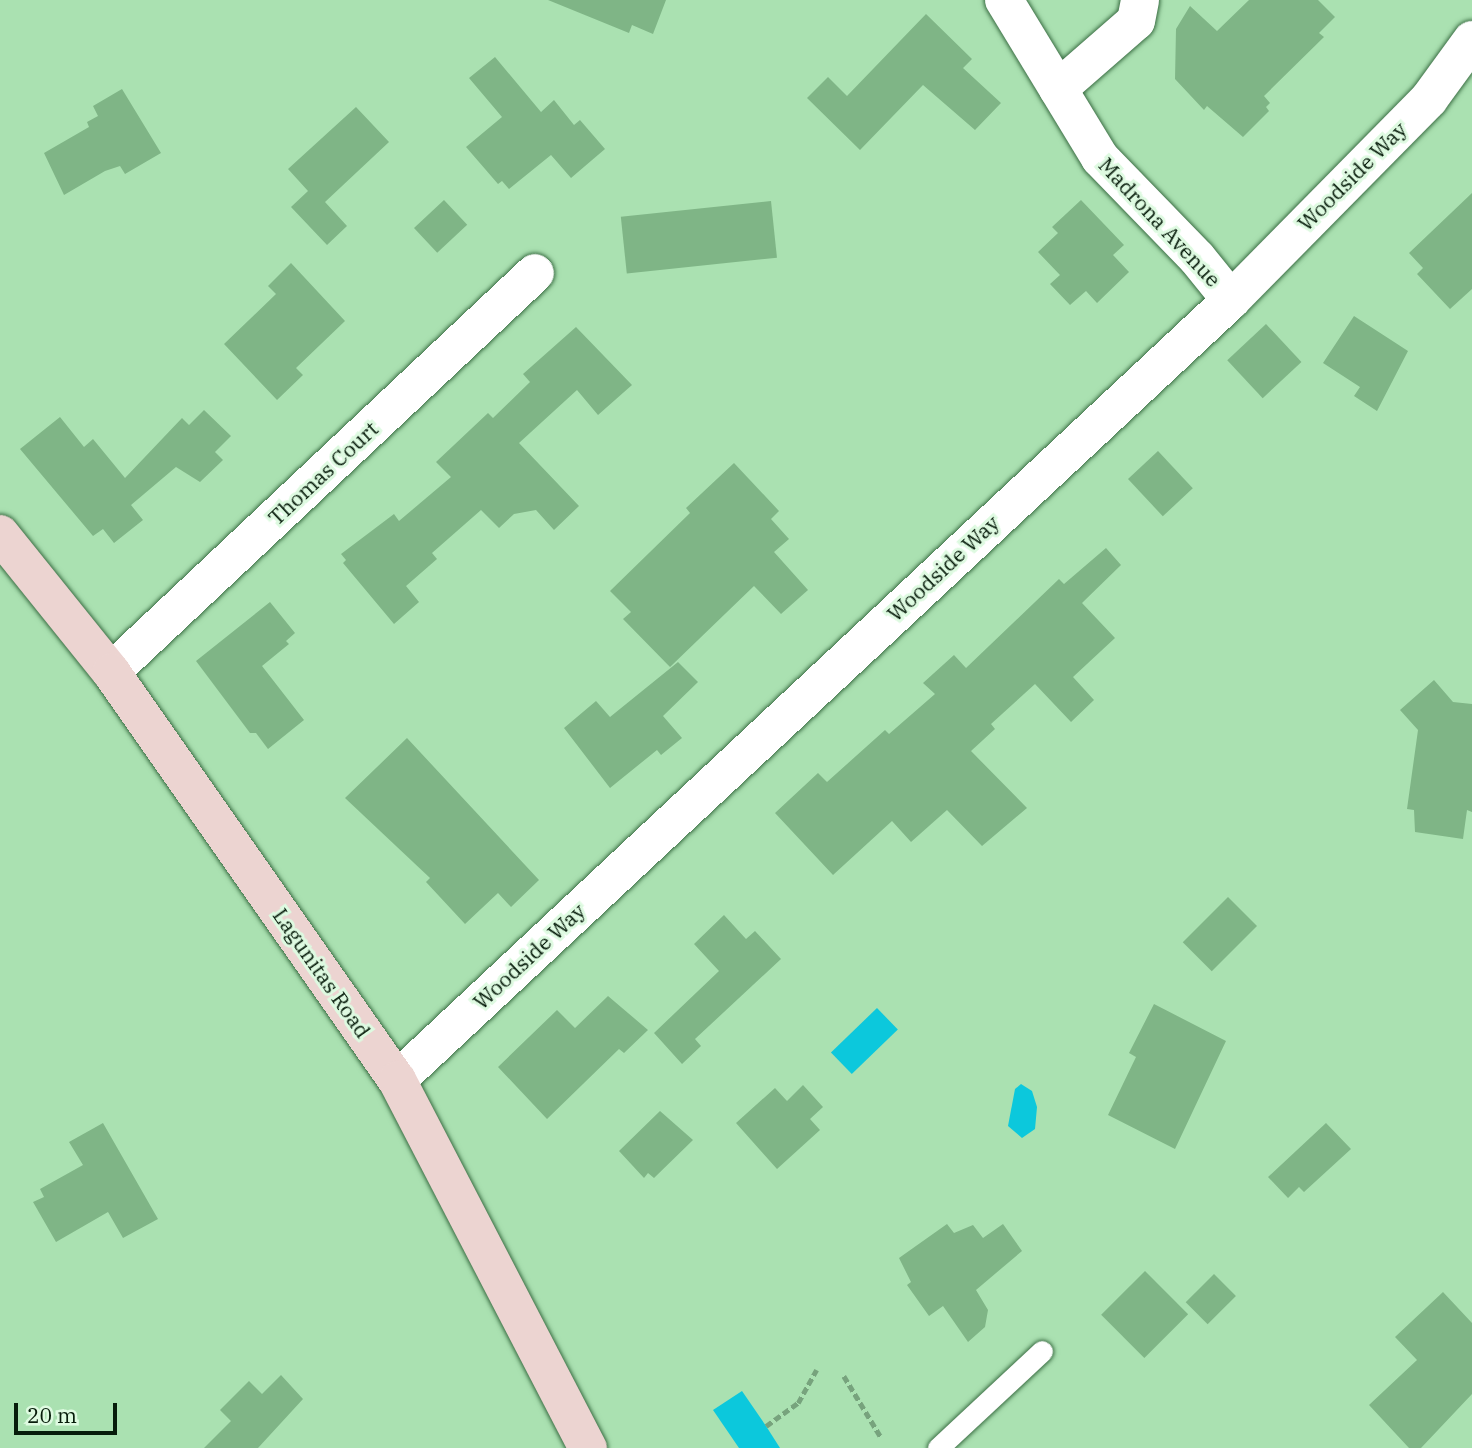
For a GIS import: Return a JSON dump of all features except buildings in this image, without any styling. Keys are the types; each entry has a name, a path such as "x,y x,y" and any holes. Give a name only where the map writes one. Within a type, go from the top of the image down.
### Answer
{"street":[{"name":"Madrona Avenue","path":"1004,0 1100,158 1197,257 1231,300"},
{"path":"1058,89 1136,21 1140,0"},
{"name":"Woodside Way","path":"397,1080 1231,300 1429,99 1472,40"},
{"name":"Thomas Court","path":"111,672 535,274"},
{"name":"Lagunitas Road","path":"0,534 111,672 397,1080 589,1448"}],"lane":[{"path":"938,1448 1042,1351"}],"path":[{"path":"766,1426 798,1403 816,1370"},
{"path":"844,1376 881,1437"}],"water":[{"path":"877,1008 898,1030 852,1074 831,1052"},
{"path":"1021,1084 1032,1091 1037,1107 1035,1129 1022,1138 1008,1126 1015,1089"},
{"path":"742,1391 780,1448 739,1448 713,1410"}]}
